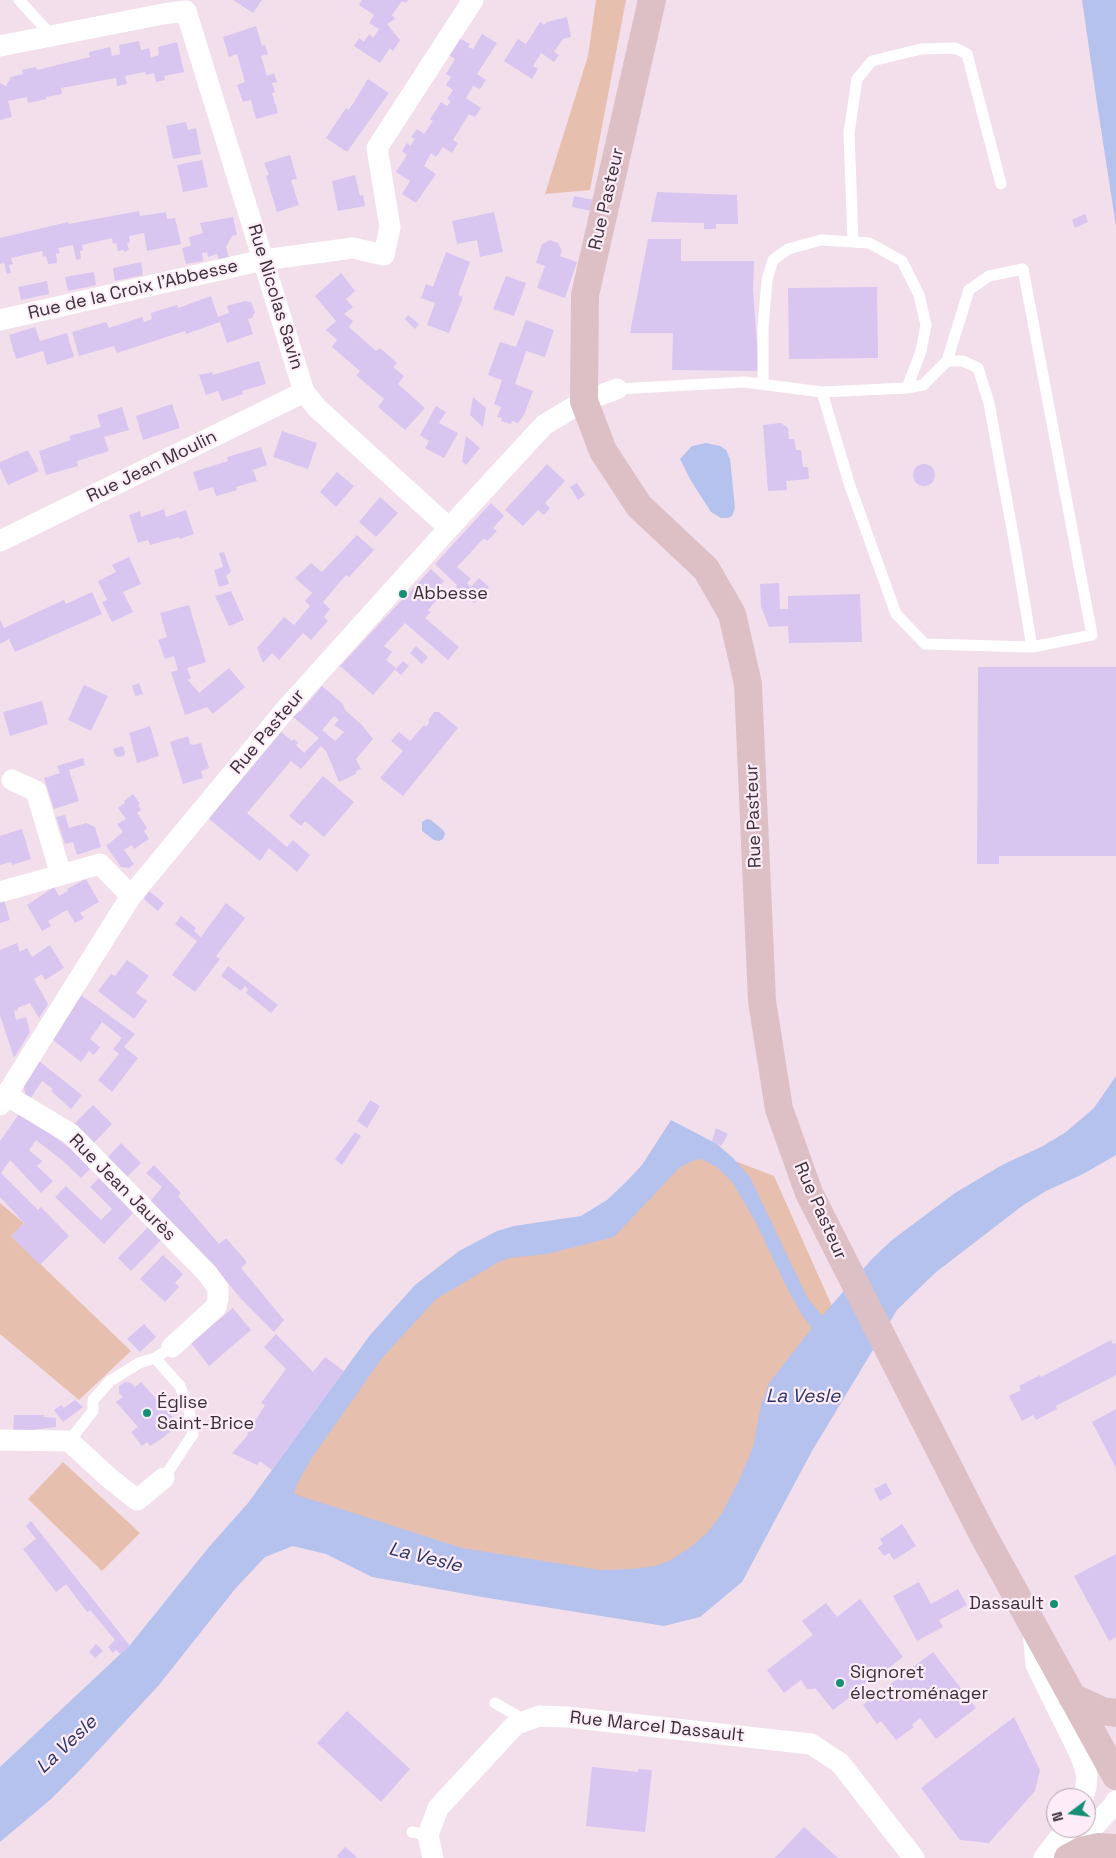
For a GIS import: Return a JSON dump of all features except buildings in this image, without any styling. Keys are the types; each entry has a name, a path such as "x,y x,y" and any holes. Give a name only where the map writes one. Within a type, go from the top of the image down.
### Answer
{"street":[{"name":"Rue de la Croix l'Abbesse","path":"0,320 263,260 353,248 384,255 390,227 376,148 473,0"},
{"name":"Rue Pasteur","path":"652,0 585,295 584,401 603,451 639,506 706,569 732,614 748,684 762,1001 779,1109 808,1193 982,1533 1116,1776"},
{"path":"0,46 163,14 190,6"},
{"name":"Rue Nicolas Savin","path":"190,6 263,260 304,392 316,408 449,528"},
{"name":"Rue Pasteur","path":"3,1100 131,896 286,709 544,425 584,401 617,389"},
{"name":"Rue Jean Moulin","path":"0,541 304,392"},
{"path":"12,780 36,791 62,874"},
{"path":"0,892 100,864 131,896"},
{"name":"Rue Jean Jaurès","path":"3,1100 71,1134 207,1274 218,1288 216,1307 164,1352"},
{"path":"0,1440 69,1441 108,1477 137,1500 164,1478"},
{"path":"1033,1625 1036,1665 1081,1756 1087,1775 1086,1788"},
{"path":"1072,1697 1102,1711 1116,1713"},
{"name":"Rue Marcel Dassault","path":"433,1858 420,1834 438,1808 515,1726 538,1716 567,1717 811,1744 840,1763 914,1858"},
{"path":"1096,1800 1116,1785"},
{"path":"1066,1858 1116,1801"},
{"path":"1044,1858 1060,1838"},
{"path":"1066,1858 1081,1851 1099,1847 1116,1848"}],"lane":[{"path":"19,0 52,36"},
{"path":"853,242 849,133 857,79 872,60 921,49 955,48 967,54 1000,184"},
{"path":"763,384 763,328 767,280 773,260 788,249 821,240 869,243 902,261 919,295 926,325 921,351 907,388"},
{"path":"617,389 744,382 822,392 907,388 923,385 947,362 969,290 989,276 1023,269 1092,635 1032,647 926,644 896,614 849,483 822,392"},
{"path":"947,362 964,360 978,368 988,403 1032,647"},
{"path":"69,1441 94,1411 93,1400 110,1381 139,1363 164,1352 189,1410 193,1434 164,1478"},
{"path":"495,1703 526,1721"}],"shaded area":[{"path":"596,0 626,0 590,190 545,194 588,56"},
{"path":"691,1144 774,1176 852,1351 680,1612 279,1535 270,1483 423,1295 540,1231 605,1220"},
{"path":"0,1203 24,1223 11,1236 131,1351 79,1400 0,1334"},
{"path":"63,1462 140,1533 102,1571 28,1499"}],"water":[{"path":"1082,0 1116,0 1116,226 1098,110"},
{"path":"706,443 720,446 726,450 730,459 735,508 732,516 728,518 721,518 711,512 680,459 692,446"},
{"path":"427,819 443,830 445,834 443,839 439,841 434,840 422,831 422,822"},
{"name":"La Vesle","path":"1116,1076 1116,1155 1083,1174 1046,1191 1022,1206 935,1273 897,1310 812,1451 742,1582 700,1617 664,1626 482,1597 372,1577 326,1554 293,1546 265,1557 235,1589 159,1685 81,1769 50,1800 0,1842 0,1767 130,1645 209,1547 248,1503 370,1335 415,1285 459,1251 497,1231 514,1226 581,1216 607,1200 642,1165 671,1120 717,1144 750,1177 807,1297 822,1316 871,1260 892,1240 955,1193 1002,1165 1043,1146 1066,1132 1094,1108","holes":["699,1159 718,1168 733,1183 756,1223 788,1290 802,1315 812,1328 769,1383 761,1405 753,1447 740,1478 722,1513 708,1532 691,1547 669,1561 655,1566 600,1570 462,1548 294,1494 297,1484 313,1456 382,1358 436,1299 509,1258 547,1254 614,1237 679,1168"]}],"place":[{"name":"Abbesse","path":"403,594"},
{"name":"Église Saint-Brice","path":"147,1413"},
{"name":"Dassault","path":"1054,1604"},
{"name":"Signoret électroménager","path":"840,1683"}]}
